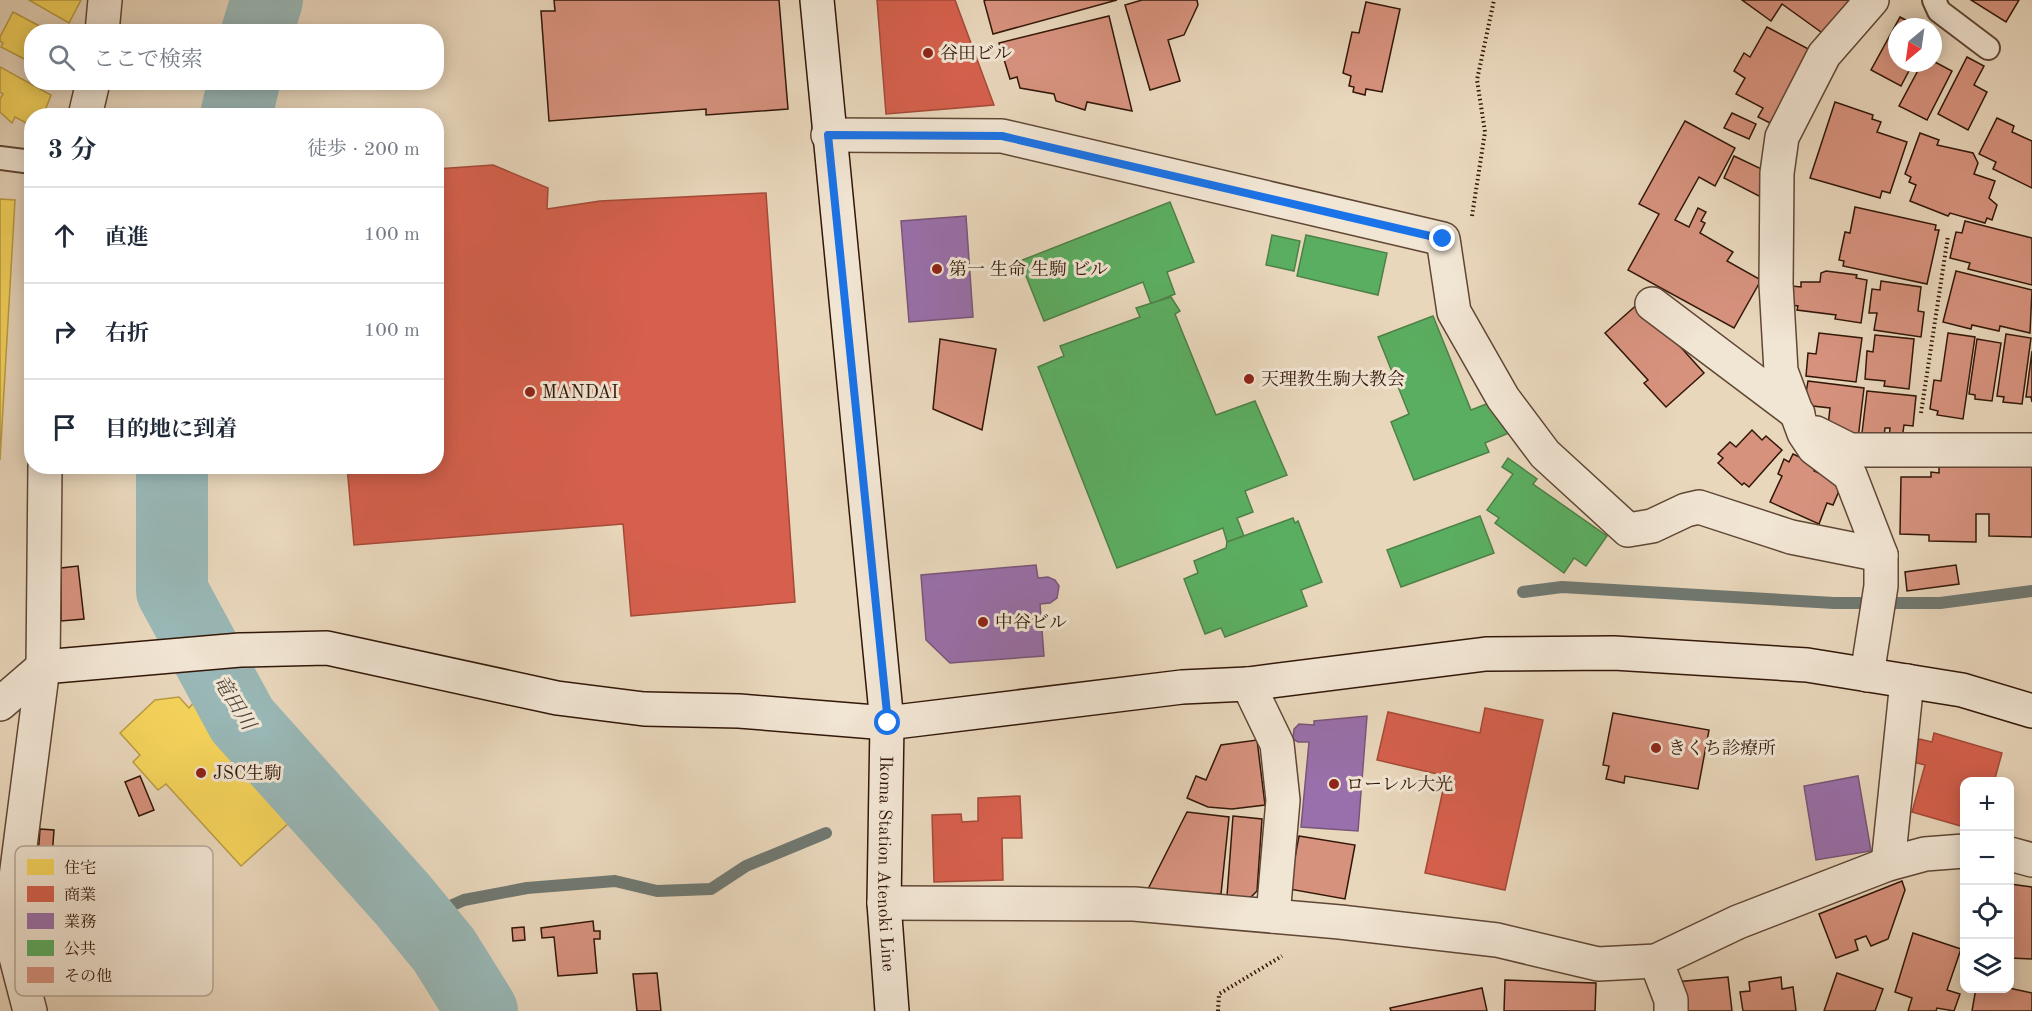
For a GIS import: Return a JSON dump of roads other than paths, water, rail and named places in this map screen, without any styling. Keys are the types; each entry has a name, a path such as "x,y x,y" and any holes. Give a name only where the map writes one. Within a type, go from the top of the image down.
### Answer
{"street":[{"path":"103,24 105,0"},
{"name":"Ikoma Station Atenoki Line","path":"817,0 828,135 888,723 884,903 892,1011"},
{"path":"1867,675 1881,571 1850,475 1814,448 1804,433 1781,371 1777,295 1777,173 1782,137 1824,55 1872,0"},
{"path":"87,108 91,90"},
{"path":"828,135 1002,136 1443,239 1454,312 1503,398 1545,454 1628,530 1652,526 1686,510 1699,507 1791,537 1881,571"},
{"path":"1652,304 1799,417 1823,439 1850,450 1916,452 2032,450"},
{"path":"20,846 43,667 45,474"},
{"path":"0,705 43,667 240,650 327,648 557,698 644,709 739,711 888,723 1182,687 1248,684 1498,654 1614,653 1807,665 1962,690 2032,711"},
{"path":"1888,864 1907,681"},
{"path":"1248,684 1277,744 1279,755 1283,800 1273,916"},
{"path":"884,903 1134,904 1497,940 1598,964 1656,961 1738,922 1888,864 1925,854 1960,851"},
{"path":"2014,855 2032,860"},
{"path":"15,885 12,942 15,954"},
{"path":"1656,961 1671,1000 1671,1011"},
{"path":"26,996 30,1011"}],"lane":[{"path":"1934,0 1940,11 1988,48"},
{"path":"0,158 24,161"}],"waterway":[{"name":"竜田川","path":"260,24 267,0"},
{"name":"竜田川","path":"238,108 242,90"},
{"name":"竜田川","path":"172,474 172,591 242,720 403,900 444,950 482,1011"},
{"path":"1523,592 1562,587 1834,603 1940,603 2032,591"},
{"path":"419,920 464,900 527,888 615,881 657,891 711,889 746,866 826,833"}],"place":[{"name":"谷田ビル","path":"928,53"},
{"name":"第一 生命 生駒 ビル","path":"937,269"},
{"name":"天理教生駒大教会","path":"1249,379"},
{"name":"MANDAI","path":"530,392"},
{"name":"中谷ビル","path":"983,622"},
{"name":"きくち診療所","path":"1656,748"},
{"name":"JSC生駒","path":"201,773"},
{"name":"ローレル大光","path":"1334,784"}]}
